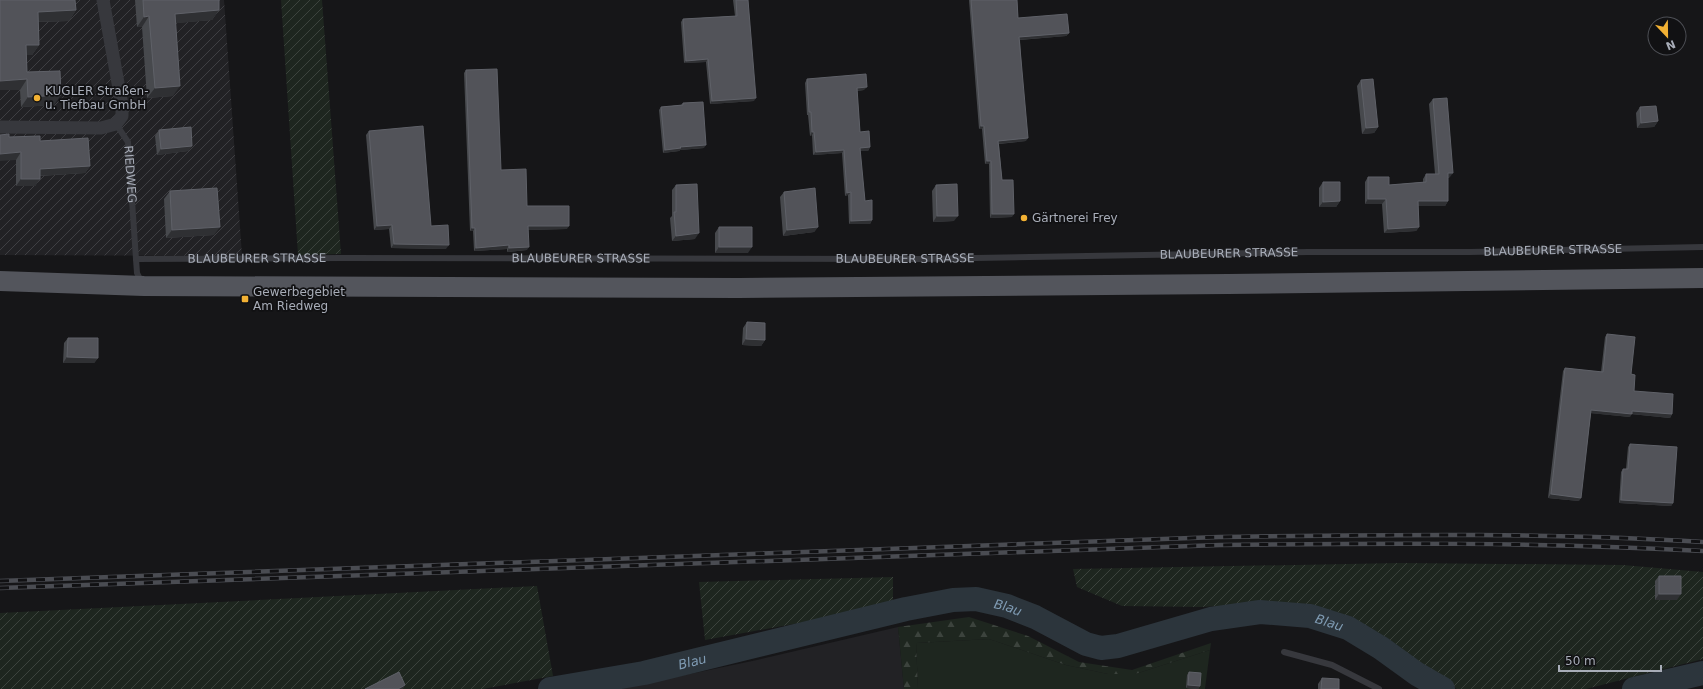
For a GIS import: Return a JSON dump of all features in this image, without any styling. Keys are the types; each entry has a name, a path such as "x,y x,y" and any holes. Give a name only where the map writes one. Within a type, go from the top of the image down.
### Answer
{"main road":[{"path":"0,281 144,286 739,288 1703,278"}],"street":[{"path":"0,127 101,128 116,124 122,116 122,105 102,0"}],"lane":[{"name":"RIEDWEG","path":"116,124 128,142 136,259"},
{"name":"BLAUBEURER STRASSE","path":"136,259 919,259 1292,253 1470,252 1703,247"},
{"path":"136,259 137,274 144,286"},
{"path":"1284,652 1332,665 1379,689"}],"shaded area":[{"path":"0,0 224,0 242,256 0,255"},
{"path":"898,627 904,689 618,689 757,660"}],"green space":[{"path":"281,0 322,0 341,254 298,255"},
{"path":"1400,563 1623,565 1703,572 1703,659 1586,689 1457,689 1422,671 1360,625 1313,608 1260,604 1201,607 1122,606 1077,587 1073,569"},
{"path":"893,577 893,606 705,640 699,582"},
{"path":"537,586 553,676 483,689 0,689 0,613"},
{"path":"969,617 1028,636 1079,662 1132,670 1211,643 1210,650 1135,674 1108,674 1066,665 989,639 916,643 918,689 904,689 898,627"},
{"path":"989,639 1066,665 1108,674 1135,674 1210,650 1205,689 918,689 916,643"}],"building":[{"path":"0,0 75,0 76,10 38,12 39,45 26,45 27,72 60,71 61,95 28,97 27,79 0,81"},
{"path":"143,0 219,0 219,10 175,14 180,86 155,88 149,16 144,17"},
{"path":"736,0 748,0 756,98 712,101 708,59 686,61 683,19 737,16"},
{"path":"971,0 1017,0 1018,18 1067,14 1069,33 1019,37 1028,138 998,141 1002,180 1013,180 1014,214 992,214 991,161 987,161 984,126 981,126"},
{"path":"497,69 501,170 526,169 527,206 569,206 569,226 528,226 529,247 509,248 509,245 476,248 475,228 472,228 466,70"},
{"path":"866,74 867,87 857,88 860,132 869,131 870,147 860,148 865,201 872,200 872,220 851,221 851,192 847,193 844,150 816,152 814,132 812,132 811,112 809,112 807,79"},
{"path":"1373,79 1378,127 1366,128 1361,80"},
{"path":"1447,98 1453,173 1448,173 1448,201 1418,201 1419,227 1388,229 1386,199 1368,199 1368,177 1389,177 1389,185 1426,182 1426,174 1439,174 1433,99"},
{"path":"703,102 706,145 665,150 661,107 683,105 683,103"},
{"path":"1656,106 1658,121 1641,123 1640,107"},
{"path":"423,126 431,226 448,225 449,245 394,244 392,225 377,226 369,131"},
{"path":"191,127 192,146 161,149 159,130"},
{"path":"9,134 9,137 40,136 40,141 88,138 90,166 40,169 40,179 21,179 21,152 0,154 0,135"},
{"path":"1323,182 1340,182 1340,201 1323,202"},
{"path":"697,184 699,233 676,236 674,212 676,212 676,185"},
{"path":"957,184 958,216 937,216 936,185"},
{"path":"217,188 220,227 172,230 170,191"},
{"path":"815,188 818,227 787,230 784,192"},
{"path":"719,227 752,227 752,247 719,247"},
{"path":"747,322 765,323 765,340 746,339"},
{"path":"1607,334 1635,337 1631,374 1635,375 1634,391 1673,394 1672,414 1632,411 1632,414 1591,410 1581,498 1551,494 1565,368 1603,372"},
{"path":"68,338 98,338 98,358 67,357"},
{"path":"1630,444 1677,447 1673,503 1621,500 1623,469 1628,469"},
{"path":"1659,576 1681,576 1681,594 1659,594"},
{"path":"399,672 405,685 398,689 365,689"},
{"path":"1189,672 1201,673 1200,686 1188,685"},
{"path":"1322,678 1339,679 1339,689 1321,689"}],"waterway":[{"name":"Blau","path":"550,689 644,673 906,609 953,600 976,599 1007,606 1035,617 1086,644 1101,648 1118,646 1211,619 1260,612 1310,616 1348,628 1381,648 1417,674 1443,689"},
{"name":"Blau","path":"1634,689 1703,673"}],"railway":[{"path":"0,581 1219,537 1522,535 1703,542"},
{"path":"0,588 1220,545 1522,545 1703,551"}],"place":[{"name":"KUGLER Straßen- u. Tiefbau GmbH","path":"37,98"},
{"name":"Gärtnerei Frey","path":"1024,218"},
{"name":"Gewerbegebiet Am Riedweg","path":"245,299"}]}
